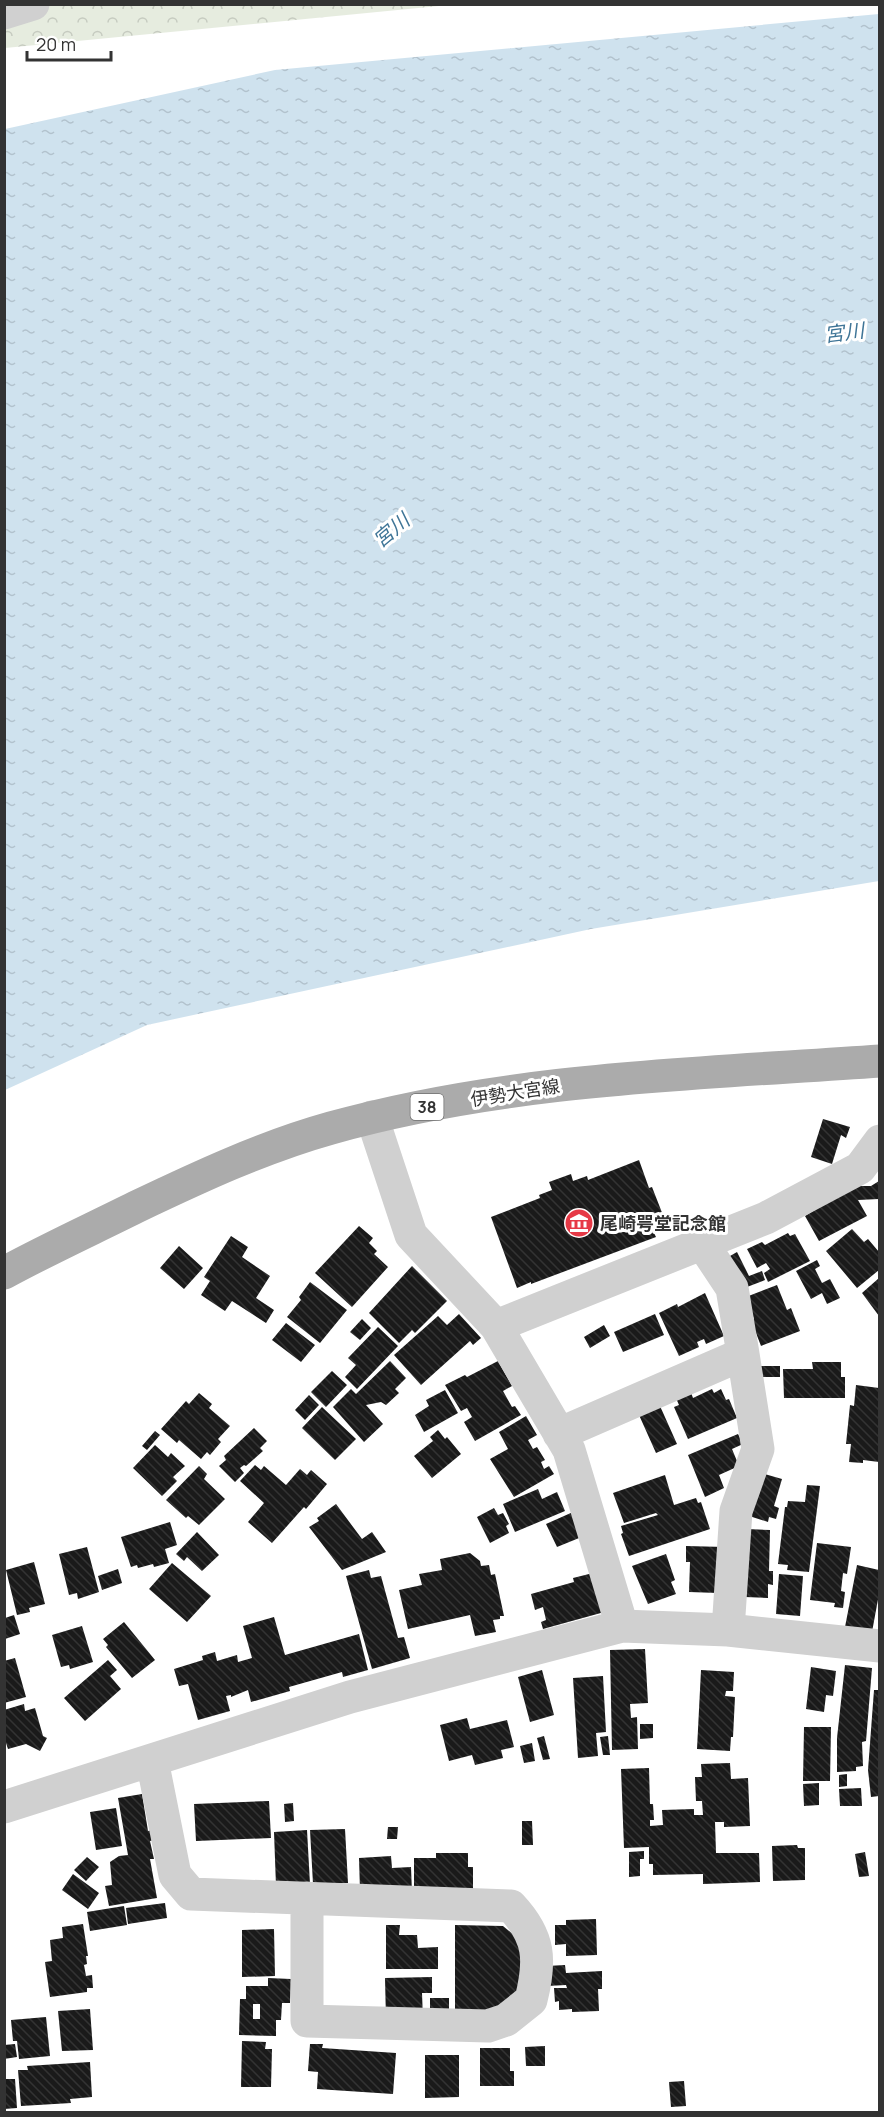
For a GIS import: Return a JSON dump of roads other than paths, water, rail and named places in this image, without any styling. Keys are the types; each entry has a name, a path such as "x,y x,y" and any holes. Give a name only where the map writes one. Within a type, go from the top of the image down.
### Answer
{"main road":[{"name":"伊勢大宮線","path":"4,1273 162,1194 235,1162 328,1128 453,1101 561,1084 879,1061"}],"street":[{"path":"4,13 33,4"},
{"path":"372,1118 411,1235 496,1326 569,1450 622,1626"},
{"path":"496,1326 766,1218 870,1165 879,1141"},
{"path":"702,1243 732,1288 758,1449 736,1511 728,1630"},
{"path":"559,1434 743,1354"},
{"path":"4,1808 350,1697 622,1626 728,1630 879,1646"},
{"path":"152,1760 175,1875 191,1894 308,1898 511,1906 524,1920 533,1935 536,1948 538,1968 531,2000 506,2020 488,2026 307,2021 308,1898"}],"water":[{"name":"宮川","path":"879,14 879,881 591,929 147,1025 5,1090 5,129 275,70"}],"place":[{"name":"尾崎咢堂記念館","path":"579,1223"}]}
